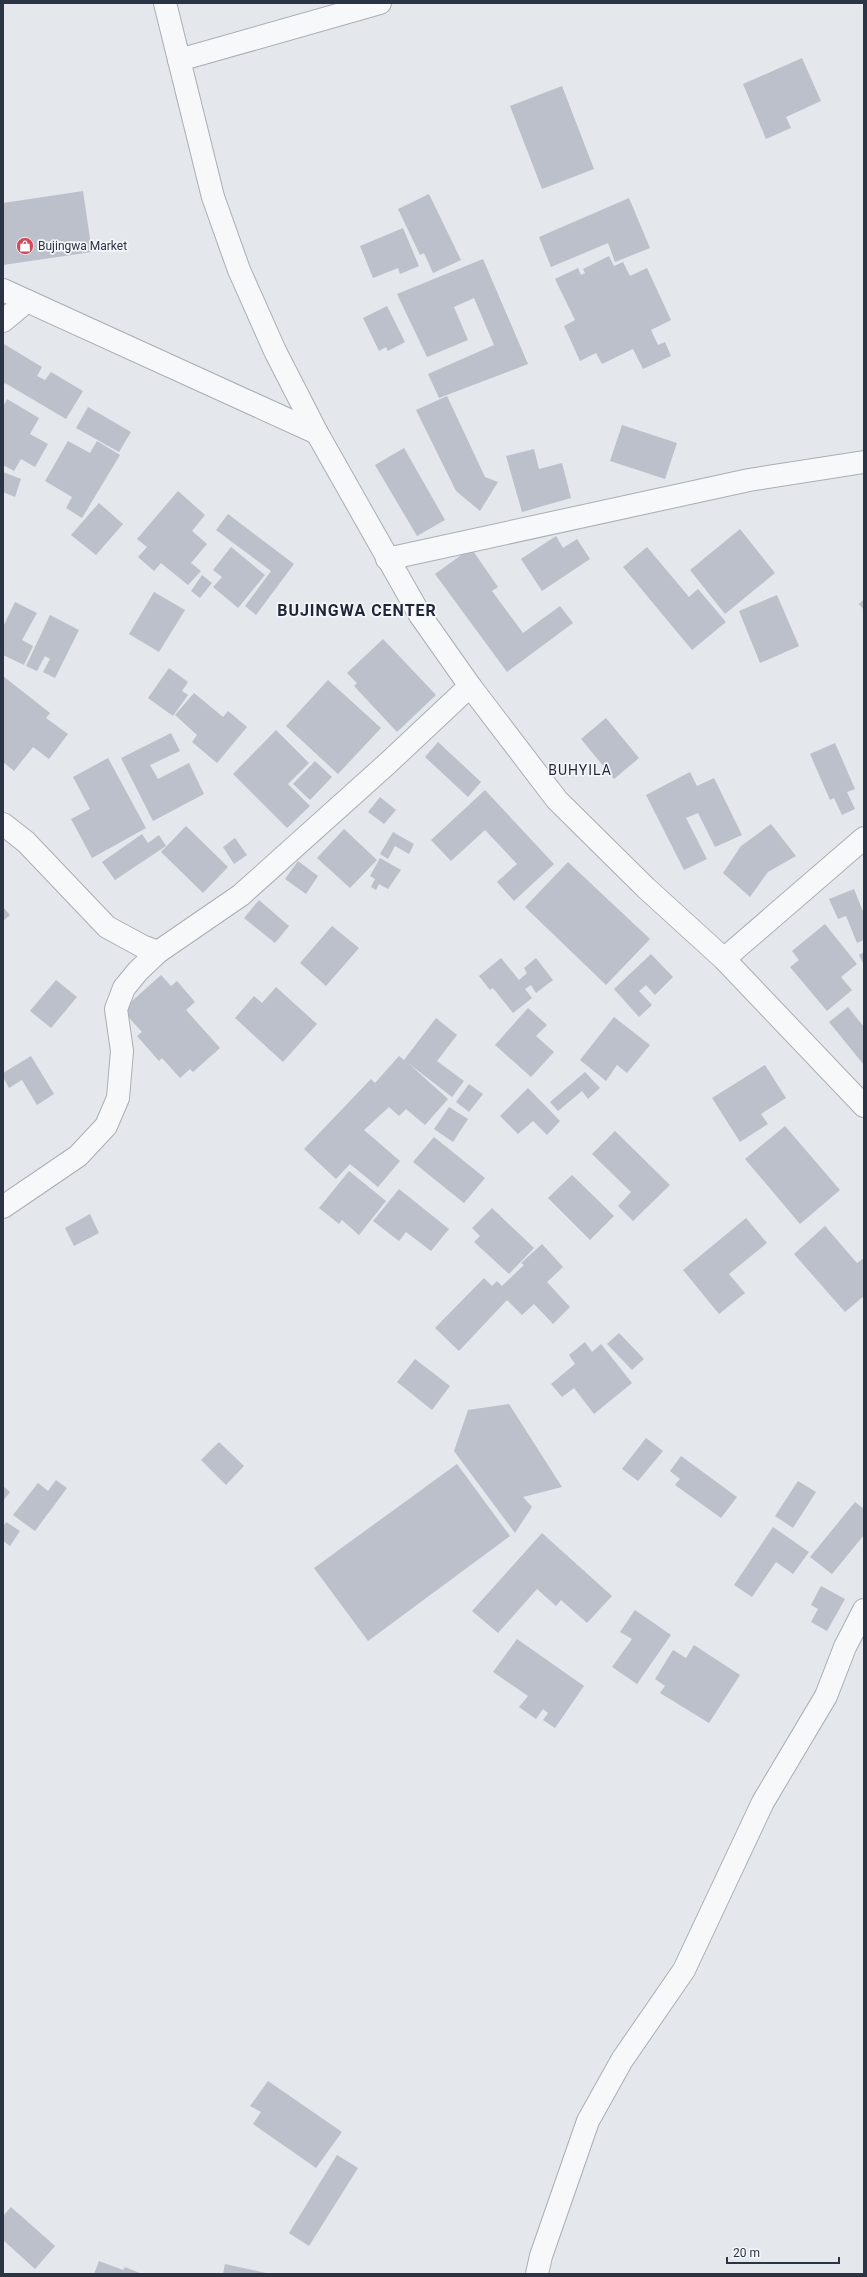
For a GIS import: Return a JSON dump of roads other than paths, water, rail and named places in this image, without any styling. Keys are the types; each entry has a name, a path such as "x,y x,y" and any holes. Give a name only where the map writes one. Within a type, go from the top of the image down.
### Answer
{"street":[{"path":"165,3 214,197 239,270 275,351 317,433 420,615 470,686 557,800 646,888 724,959 864,1106"},
{"path":"179,60 380,3"},
{"path":"3,290 317,433"},
{"path":"3,322 27,301"},
{"path":"387,559 749,480 864,462"},
{"path":"3,1207 78,1156 106,1126 118,1098 122,1051 116,1009 124,988 158,952 241,895 388,763 470,686"},
{"path":"3,824 26,842 107,927 142,946 158,952"},
{"path":"724,959 864,838"},
{"path":"537,2274 540,2256 588,2121 622,2060 684,1970 763,1802 826,1696 845,1647 864,1610"}],"place":[{"name":"Bujingwa Market","path":"25,246"}],"district":[{"name":"BUJINGWA CENTER","path":"357,610"},
{"name":"BUHYILA","path":"580,770"}]}
